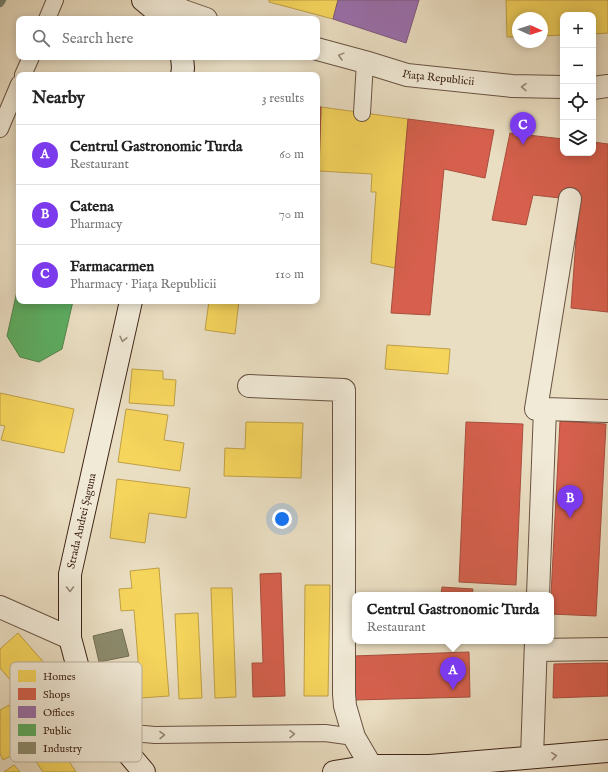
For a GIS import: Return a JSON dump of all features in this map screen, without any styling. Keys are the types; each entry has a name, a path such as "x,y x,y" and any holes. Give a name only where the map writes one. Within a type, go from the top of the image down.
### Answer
{"street":[{"path":"143,0 162,16"},
{"path":"157,0 197,16"},
{"name":"Piața Republicii","path":"320,50 407,75 512,86 560,88"},
{"path":"182,60 182,72"},
{"path":"596,88 608,86"},
{"path":"570,199 536,410 545,409 608,412"},
{"name":"Strada Andrei Șaguna","path":"76,662 70,638 70,574 130,304"},
{"path":"249,386 344,390 344,694 345,706 354,736 371,766"},
{"path":"538,592 545,409"},
{"path":"0,607 70,638"},
{"path":"532,757 536,645 608,649"},
{"path":"334,772 371,766 430,769 532,757 608,751"},
{"name":"Strada Andrei Șaguna","path":"135,762 144,772"}],"lane":[{"path":"48,16 55,0"},
{"path":"24,72 30,60"},
{"path":"362,113 365,62"},
{"path":"0,129 16,91"},
{"path":"142,735 155,736 325,733 354,736"}],"building: Homes":[{"path":"269,0 338,0 333,19 269,2"},
{"path":"506,0 608,0 608,33 596,34 596,12 560,12 560,35 548,36 548,12 512,12 512,37 507,37"},
{"path":"321,107 408,119 395,268 371,263 376,192 371,192 372,174 320,171"},
{"path":"209,304 239,304 235,334 205,330"},
{"path":"387,345 450,349 448,374 385,369"},
{"path":"132,369 163,371 163,379 176,380 174,406 129,403"},
{"path":"0,393 74,409 64,453 1,440 5,426 0,425"},
{"path":"126,409 168,415 164,440 184,443 180,471 118,462"},
{"path":"246,422 303,423 301,478 224,476 225,448 245,449"},
{"path":"117,479 190,488 186,518 149,513 145,543 110,538"},
{"path":"159,568 169,696 142,698 142,662 138,662 134,610 121,611 119,589 132,588 130,571"},
{"path":"305,585 330,585 328,696 304,696"},
{"path":"211,588 232,588 236,697 215,698"},
{"path":"198,613 202,698 179,699 175,614"},
{"path":"18,633 43,662 10,662 10,680 0,668 0,649"},
{"path":"9,705 10,707 10,756 3,760 0,754 0,710"},
{"path":"36,762 69,762 76,772 43,772"},
{"path":"14,765 20,772 4,772"}],"building: Shops":[{"path":"320,107 321,107 320,139"},
{"path":"408,119 494,130 485,178 444,169 430,315 391,313"},
{"path":"510,133 560,139 560,156 596,156 596,142 608,144 608,312 571,308 579,200 533,195 526,225 492,220"},
{"path":"560,421 606,424 596,616 554,614 554,592 551,592"},
{"path":"466,422 523,424 516,585 459,582"},
{"path":"281,573 285,696 253,697 252,663 263,663 260,574"},
{"path":"442,587 473,589 472,592 441,592"},
{"path":"469,652 470,697 354,700 353,656"},
{"path":"608,663 608,696 553,698 554,664"}],"building: Offices":[{"path":"338,0 419,0 406,43 333,19"}],"building: Public":[{"path":"16,296 16,304 72,304 62,349 39,362 20,357 7,336"}],"building: Industry":[{"path":"122,629 129,656 99,662 93,636"}],"place":[{"name":"Farmacarmen","path":"523,145"},
{"name":"Catena","path":"570,518"},
{"name":"Centrul Gastronomic Turda","path":"453,690"}]}
